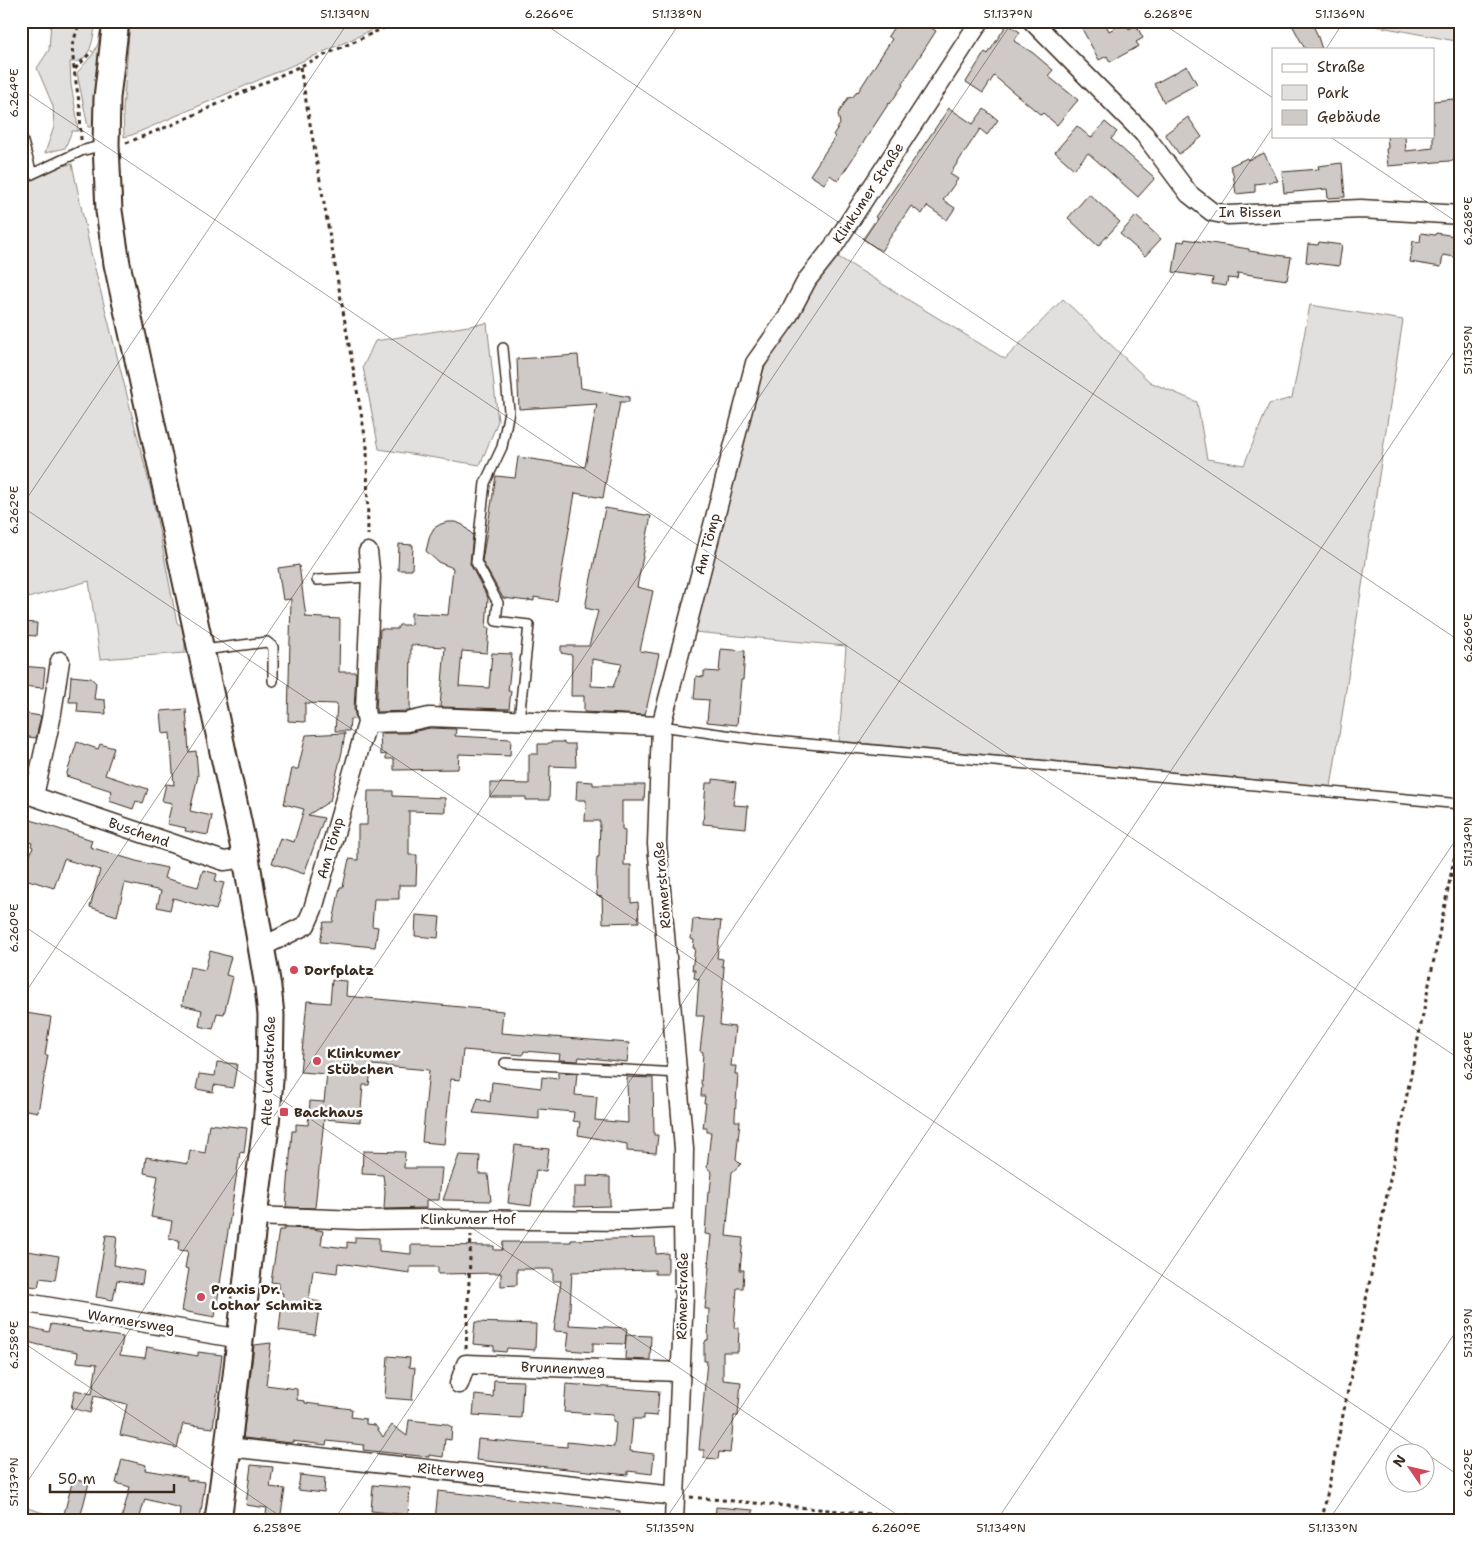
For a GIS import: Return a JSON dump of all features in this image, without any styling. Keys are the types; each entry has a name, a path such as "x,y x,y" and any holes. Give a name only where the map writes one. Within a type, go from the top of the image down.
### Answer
{"main road":[{"name":"Alte Landstraße","path":"116,21 107,98 106,145 109,212 117,264 246,858 262,947 271,1015 266,1126 254,1216 242,1339 218,1520"}],"street":[{"name":"Klinkumer Straße","path":"755,363 787,318 807,280 833,247 980,21"},
{"name":"In Bissen","path":"1032,21 1144,134 1189,194 1212,212 1228,215 1361,208 1461,215"},
{"name":"Am Tömp","path":"661,726 755,363"},
{"name":"Am Tömp","path":"262,947 306,925 313,909 367,723 365,708 371,577 368,552"},
{"name":"Buschend","path":"60,661 51,719 27,794 224,861 246,858"},
{"path":"367,723 407,722 430,717 661,726"},
{"name":"Römerstraße","path":"661,726 657,844 684,1149 682,1218 684,1295 674,1520"},
{"name":"Klinkumer Hof","path":"254,1216 358,1220 629,1221 682,1218"},
{"name":"Warmersweg","path":"21,1302 242,1339"},
{"path":"459,1384 466,1364"},
{"name":"Brunnenweg","path":"466,1364 680,1372"},
{"name":"Ritterweg","path":"228,1447 675,1496"}],"lane":[{"path":"21,135 32,174"},
{"path":"21,178 81,151 106,145"},
{"path":"503,348 509,411 502,447 485,483 476,562 498,603 496,621 529,625 518,720"},
{"path":"317,580 371,577"},
{"path":"200,651 267,642 272,647 273,681"},
{"path":"661,726 754,739 1461,804"},
{"path":"504,1063 678,1073"}],"path":[{"path":"21,26 23,21"},
{"path":"80,21 72,46 80,108 81,151"},
{"path":"106,145 126,142 174,124 399,21"},
{"path":"74,70 93,50"},
{"path":"300,67 367,447 368,552"},
{"path":"1322,1520 1461,824"},
{"path":"466,1364 472,1219"},
{"path":"675,1496 935,1520"}],"green space":[{"path":"51,21 96,21 92,42 87,54 83,59 70,62 71,85 78,131 72,131 65,148 45,153 54,127 53,106 37,68 49,50"},
{"path":"102,21 106,21 95,119 91,127 88,127 77,73 93,54 98,44"},
{"path":"130,21 392,21 124,137 123,110"},
{"path":"1375,21 1461,21 1461,42 1376,26"},
{"path":"72,164 91,253 152,494 177,623 182,626 185,653 100,659 89,581 28,598 21,581 21,182"},
{"path":"835,255 1005,359 1063,299 1150,382 1197,402 1207,459 1244,465 1269,404 1292,398 1310,305 1403,320 1331,787 839,741 846,646 694,632 744,427 764,369 782,337"},
{"path":"487,323 498,421 480,465 379,449 363,367 375,341"},
{"path":"21,1506 66,1520 21,1520"}],"building":[{"path":"898,21 921,21 936,31 903,85 889,103 838,181 830,175 824,184 810,175 835,137 833,135 840,124 838,114 848,98 853,97 858,92 892,39 888,36"},
{"path":"1087,21 1104,21 1109,31 1125,22 1129,29 1136,25 1143,38 1136,42 1139,46 1110,62 1107,56 1099,60 1080,25"},
{"path":"1290,21 1311,21 1322,48 1304,48"},
{"path":"1007,24 1020,32 1014,41 1033,53 1053,70 1048,76 1078,100 1057,125 1043,113 1041,115 994,76 983,93 966,82 985,52 988,54"},
{"path":"1187,66 1197,84 1164,102 1154,84"},
{"path":"1454,99 1455,109 1458,109 1461,126 1461,160 1388,166 1387,138 1405,138 1406,151 1433,148 1434,101"},
{"path":"949,108 973,124 984,109 998,120 987,135 980,129 950,174 958,179 943,200 955,208 947,220 927,206 922,214 911,206 881,251 863,239 877,218 875,217"},
{"path":"1188,117 1202,137 1179,154 1165,134"},
{"path":"1105,122 1117,132 1111,139 1155,178 1138,197 1088,153 1074,169 1055,152 1077,126 1091,138"},
{"path":"1264,153 1278,181 1255,184 1255,192 1236,194 1230,166"},
{"path":"1342,163 1345,197 1328,198 1327,189 1284,193 1282,172 1319,169 1318,166"},
{"path":"1089,194 1120,222 1098,246 1068,218"},
{"path":"1136,216 1161,239 1145,256 1120,234"},
{"path":"1421,233 1461,237 1461,258 1443,255 1441,267 1410,262 1413,241 1420,242"},
{"path":"1185,239 1291,257 1287,280 1238,273 1237,279 1228,278 1226,286 1212,284 1213,278 1173,272 1178,241 1184,242"},
{"path":"1319,242 1342,245 1339,266 1306,262 1308,244 1318,245"},
{"path":"578,355 581,388 629,397 629,402 620,402 603,498 575,493 557,601 534,597 534,601 503,598 482,561 496,476 515,478 518,457 585,467 597,404 519,409 517,359"},
{"path":"605,508 651,516 637,587 653,591 640,651 659,654 645,715 584,712 584,696 571,696 572,655 561,653 561,646 589,646 598,611 585,608","holes":["592,659 622,664 613,687 591,686"]},
{"path":"448,522 456,522 463,525 473,535 470,564 488,598 486,628 489,628 487,653 462,651 459,686 489,688 492,653 512,654 508,691 511,691 509,709 440,707 445,647 411,645 410,711 376,712 380,629 397,629 399,625 411,625 411,613 448,615 453,568 438,562 426,551 434,528"},
{"path":"399,544 413,545 412,570 398,570"},
{"path":"299,565 306,617 340,619 339,672 356,672 354,709 356,719 350,719 349,731 335,731 337,704 305,703 305,722 288,721 291,599 283,600 278,568"},
{"path":"22,622 37,623 36,636 22,635"},
{"path":"721,649 745,651 737,725 707,722 709,700 694,699 696,676 704,677 704,671 719,672"},
{"path":"21,666 45,668 43,688 21,686"},
{"path":"71,676 91,678 96,683 94,699 105,700 106,714 77,712 78,702 69,702"},
{"path":"186,709 189,752 196,751 198,776 190,811 212,816 208,835 185,831 186,828 167,824 172,803 162,801 166,784 174,785 170,733 163,734 161,711"},
{"path":"21,713 41,716 36,738 21,736"},
{"path":"430,728 456,729 455,736 511,739 510,756 459,754 458,769 394,770 394,759 386,759 386,754 381,755 380,733 407,733"},
{"path":"345,733 330,801 308,815 324,818 304,874 272,863 280,838 294,842 304,809 284,804 292,769 298,769 306,735"},
{"path":"77,742 98,749 100,744 114,748 105,775 148,789 143,803 136,801 133,809 109,801 112,791 66,776"},
{"path":"551,742 575,744 576,767 550,766 549,800 526,800 526,797 490,797 490,783 529,784 529,754 538,754 538,744"},
{"path":"713,779 736,782 733,805 748,806 746,828 703,824 706,783 713,783"},
{"path":"577,781 593,782 593,785 645,785 644,801 622,801 622,829 625,830 624,865 631,865 631,903 638,902 639,922 603,923 602,897 597,896 596,880 600,821 585,821 586,800 576,800"},
{"path":"368,791 393,791 393,796 445,798 445,812 409,811 409,855 417,855 416,885 399,885 399,899 374,899 372,926 378,927 375,947 320,942 324,922 333,922 340,887 343,887 349,859 358,860 358,825 367,825"},
{"path":"28,819 92,840 90,847 167,868 164,878 198,887 203,870 217,874 215,881 224,883 216,910 173,898 170,910 157,907 161,891 125,883 117,916 90,907 100,870 64,859 54,888 22,878 33,847 31,846 32,843 21,839"},
{"path":"416,915 440,917 438,938 415,936"},
{"path":"693,919 721,921 717,958 723,959 722,966 724,967 720,1025 735,1027 731,1066 736,1066 735,1074 738,1074 735,1121 740,1121 736,1159 741,1164 732,1172 726,1236 743,1238 740,1270 744,1270 743,1288 737,1288 734,1328 739,1328 738,1352 723,1352 723,1380 741,1382 738,1416 734,1416 730,1453 719,1452 718,1459 704,1458 704,1450 699,1450 707,1361 704,1361 704,1345 706,1340 708,1340 709,1309 705,1309 711,1235 705,1234 708,1191 710,1191 712,1173 707,1167 711,1132 707,1132 707,1128 703,1128 706,1103 704,1103 705,1096 701,1096 703,1052 700,1051 704,1016 696,1016 699,979 694,978 695,970 692,970 695,948 693,948 694,940 691,939"},
{"path":"210,951 231,957 226,975 233,977 224,1014 217,1013 213,1029 199,1026 202,1010 182,1005 190,967 205,970"},
{"path":"332,980 347,981 346,996 503,1011 501,1033 629,1043 627,1062 579,1057 578,1061 559,1060 560,1054 524,1051 523,1055 463,1050 460,1080 451,1079 444,1144 422,1142 429,1070 372,1065 369,1085 363,1085 360,1122 324,1119 315,1208 286,1207 292,1131 296,1131 296,1124 308,1125 310,1101 324,1102 327,1074 300,1072 307,1001 330,1003"},
{"path":"26,1013 51,1017 45,1055 48,1055 38,1112 21,1109 21,1044"},
{"path":"217,1062 237,1064 233,1088 214,1085 213,1092 196,1089 199,1074 215,1076"},
{"path":"558,1072 577,1073 575,1095 597,1097 595,1120 628,1123 627,1077 653,1078 654,1135 658,1135 656,1153 627,1151 627,1144 578,1135 580,1122 573,1121 574,1112 539,1109 539,1119 473,1113 478,1098 490,1102 492,1082 541,1088 542,1077 558,1079"},
{"path":"209,1124 247,1128 244,1153 240,1152 215,1317 182,1311 189,1269 185,1268 188,1251 178,1250 179,1240 169,1238 172,1221 151,1217 158,1176 144,1173 146,1157 188,1164 190,1150 205,1153"},
{"path":"515,1145 549,1149 546,1171 536,1170 531,1206 508,1203"},
{"path":"363,1151 405,1152 404,1168 442,1168 439,1200 426,1200 426,1208 384,1209 385,1191 383,1175 362,1174"},
{"path":"459,1155 480,1156 479,1174 488,1174 491,1201 443,1200"},
{"path":"587,1176 610,1177 610,1206 574,1207 574,1187 587,1187"},
{"path":"284,1228 323,1231 321,1245 347,1248 347,1242 355,1243 355,1237 379,1238 379,1251 411,1254 411,1245 494,1246 494,1250 502,1250 503,1242 571,1242 571,1240 655,1238 656,1254 668,1253 668,1274 655,1274 655,1270 572,1272 569,1325 627,1328 625,1344 593,1343 593,1352 567,1350 569,1332 554,1331 561,1281 553,1281 553,1269 517,1269 517,1285 501,1286 501,1273 438,1274 438,1267 410,1267 410,1273 338,1263 337,1273 313,1270 309,1300 320,1302 315,1335 279,1330 283,1293 278,1292 279,1283 271,1282 279,1230 284,1230"},
{"path":"106,1235 117,1236 114,1265 144,1271 142,1284 117,1280 113,1300 96,1297"},
{"path":"21,1250 59,1256 55,1280 40,1278 38,1287 21,1285"},
{"path":"475,1322 536,1324 535,1350 507,1348 506,1352 494,1351 494,1346 473,1344"},
{"path":"51,1324 123,1337 120,1355 145,1358 147,1347 198,1356 198,1352 222,1355 213,1428 183,1424 177,1448 120,1435 127,1404 94,1396 90,1413 71,1408 75,1390 92,1394 97,1364 77,1362 78,1352 21,1340 21,1325 49,1332"},
{"path":"626,1335 651,1336 650,1360 625,1359"},
{"path":"271,1343 266,1385 297,1389 297,1400 305,1401 305,1403 352,1409 351,1417 366,1419 366,1424 375,1425 383,1437 392,1425 407,1436 409,1420 446,1424 452,1427 451,1440 445,1439 443,1457 363,1450 364,1445 327,1441 326,1445 243,1438 254,1345"},
{"path":"388,1356 410,1358 409,1367 415,1368 412,1400 385,1398"},
{"path":"494,1380 523,1381 521,1418 473,1415 475,1395 493,1397"},
{"path":"566,1384 659,1391 657,1416 644,1415 644,1419 633,1419 630,1451 654,1454 652,1474 628,1471 628,1475 476,1460 478,1439 567,1447 567,1442 614,1447 616,1422 613,1421 613,1415 564,1412"},
{"path":"122,1459 146,1465 145,1470 187,1477 187,1480 205,1482 200,1520 179,1520 180,1508 145,1499 139,1520 121,1520 130,1487 116,1483"},
{"path":"251,1465 273,1467 270,1487 285,1489 280,1520 265,1520 267,1508 246,1505"},
{"path":"300,1475 325,1478 324,1493 298,1490"},
{"path":"73,1479 89,1483 80,1518 64,1514"},
{"path":"373,1485 410,1488 408,1515 371,1511"},
{"path":"438,1491 620,1511 619,1520 435,1520"},
{"path":"716,1507 753,1510 753,1520 715,1520"}],"place":[{"name":"Dorfplatz","path":"294,970"},
{"name":"Klinkumer Stübchen","path":"317,1061"},
{"name":"Backhaus","path":"284,1112"},
{"name":"Praxis Dr. Lothar Schmitz","path":"201,1297"}]}
